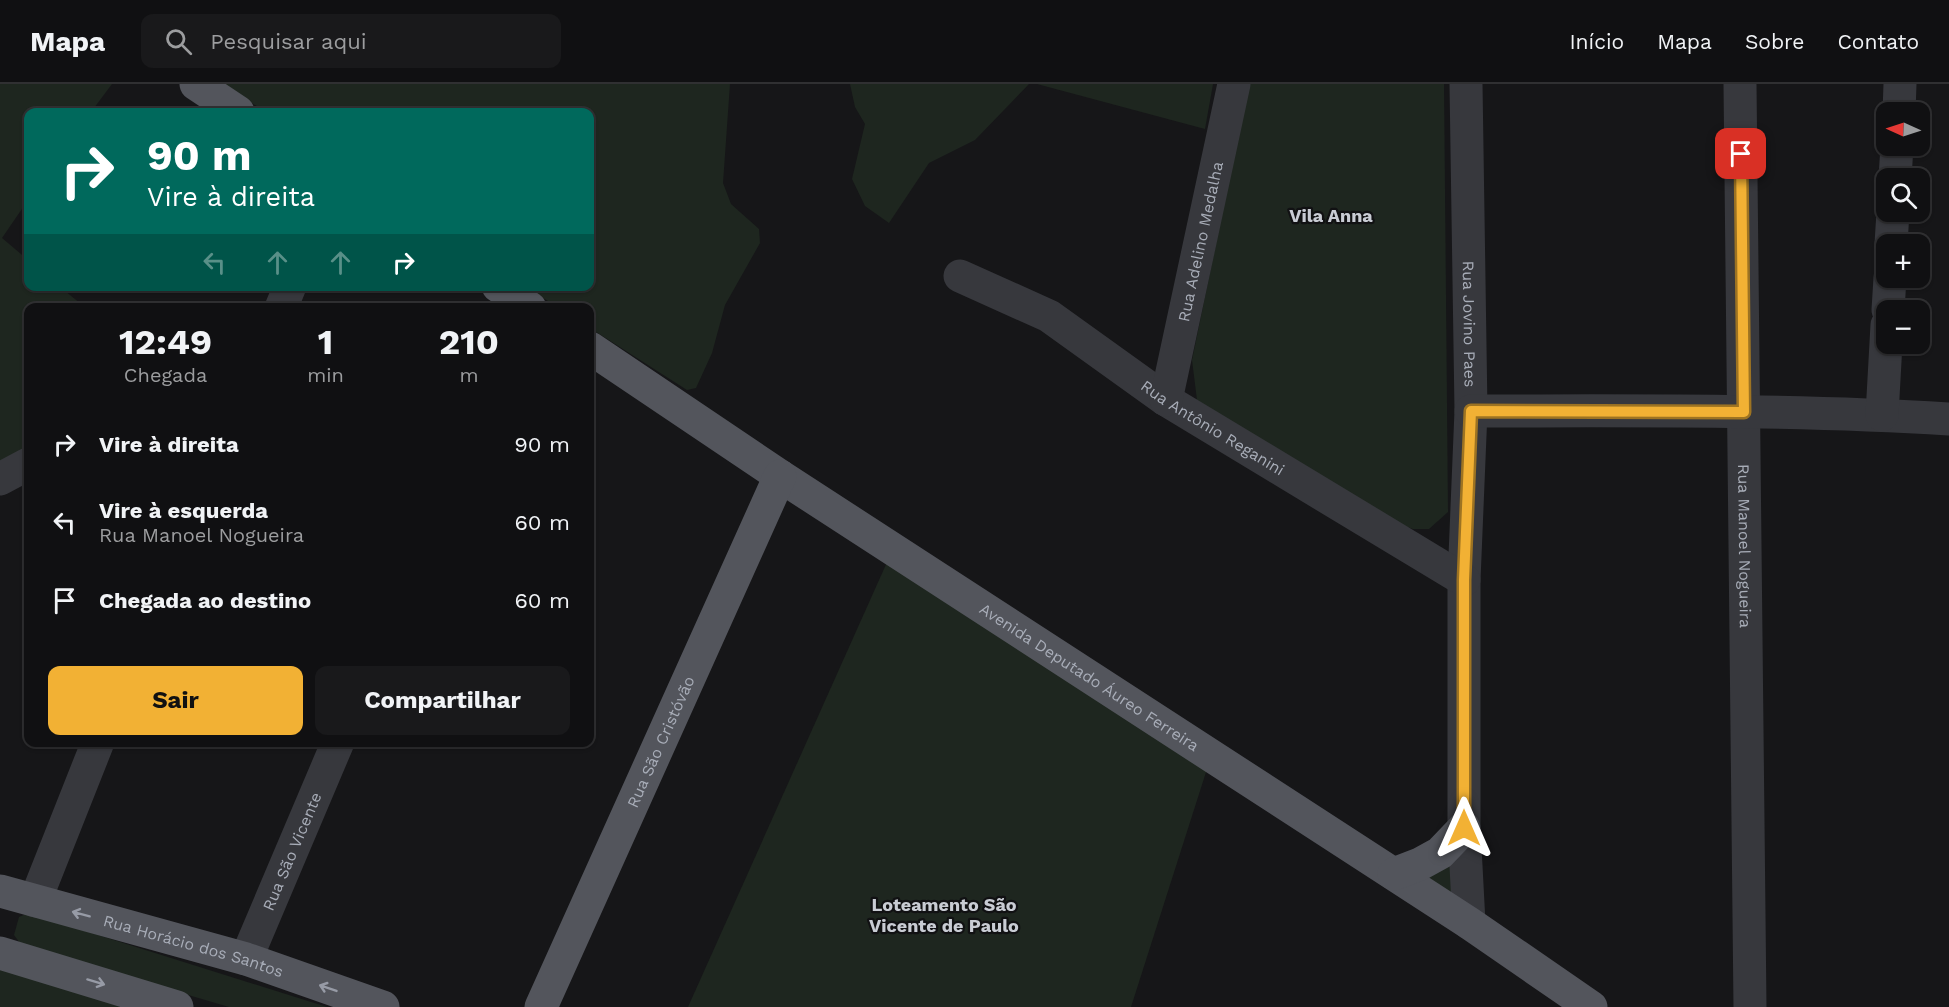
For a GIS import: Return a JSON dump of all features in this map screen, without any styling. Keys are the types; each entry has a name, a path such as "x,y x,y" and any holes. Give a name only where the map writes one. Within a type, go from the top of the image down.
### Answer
{"main road":[{"path":"196,84 232,108"},
{"name":"Avenida Deputado Áureo Ferreira","path":"594,351 780,476 1469,923 1591,1007"},
{"name":"Rua São Cristóvão","path":"541,1007 780,476"},
{"path":"1394,874 1420,864 1440,852 1464,828"},
{"name":"Rua Horácio dos Santos","path":"0,891 246,959 383,1007"},
{"path":"0,952 177,1007"}],"street":[{"name":"Rua Adelino Medalha","path":"1167,400 1234,84"},
{"name":"Rua Jovino Paes","path":"1466,84 1471,411 1464,580 1464,828 1469,923"},
{"name":"Rua Manoel Nogueira","path":"1740,84 1750,1007"},
{"path":"1899,102 1900,84"},
{"name":"Rua Antônio Reganini","path":"960,276 1049,316 1167,400 1464,580"},
{"path":"1882,415 1885,354"},
{"path":"1471,411 1744,412 1949,419"},
{"path":"0,479 24,466"},
{"path":"35,901 96,747"},
{"name":"Rua São Vicente","path":"246,959 336,747"}],"shaded area":[{"path":"0,84 112,84 94,108 24,108 24,206 2,238 24,257 24,291 65,291 80,303 24,303 24,452 0,466"},
{"path":"222,84 730,84 723,183 731,204 759,229 760,243 725,305 712,353 696,388 687,390 594,331 594,303 551,303 532,291 594,291 594,108 260,108"},
{"path":"850,84 1029,84 975,140 929,163 889,223 865,206 852,179 865,124 855,107"},
{"path":"1037,84 1213,84 1205,129"},
{"path":"1249,84 1444,84 1448,512 1429,529 1413,529 1374,516 1197,400 1192,360"},
{"path":"888,560 1207,769 1131,1007 688,1007"},
{"path":"1449,853 1457,898 1419,880"},
{"path":"28,913 327,1007 229,1007 22,946 14,935 19,917"},
{"path":"0,965 132,1007 0,1007"}],"district":[{"name":"Vila Anna","path":"1331,216"},
{"name":"Loteamento São Vicente de Paulo","path":"944,915"}],"route":[{"path":"1464,828 1464,580 1471,411 1744,412 1741,154"}]}
